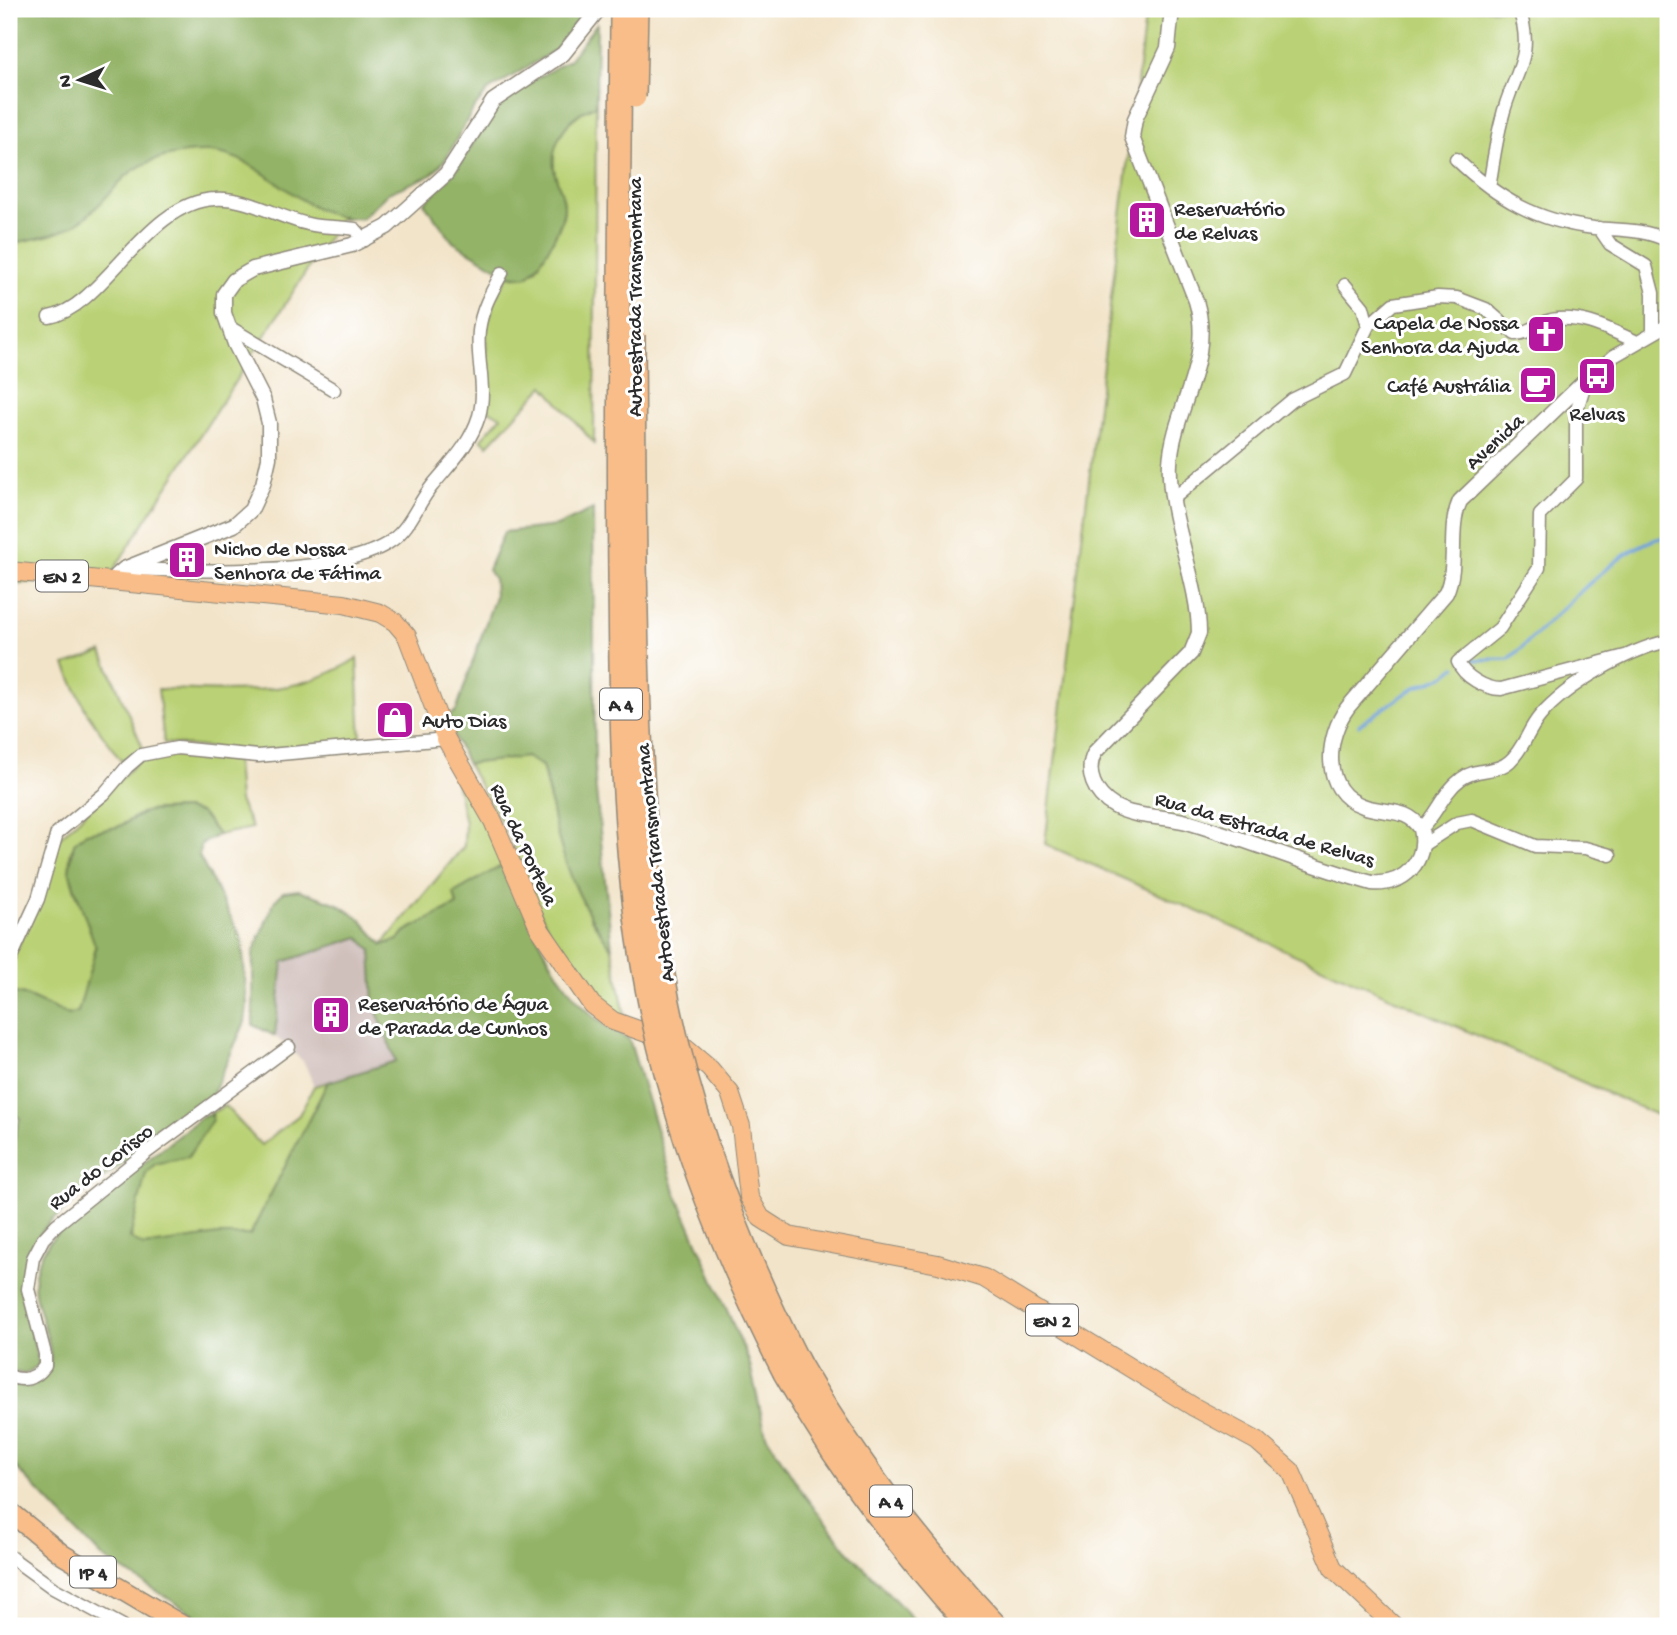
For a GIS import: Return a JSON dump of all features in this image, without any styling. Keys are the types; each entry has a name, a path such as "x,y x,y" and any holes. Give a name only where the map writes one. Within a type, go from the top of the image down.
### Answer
{"highway":[{"name":"Autoestrada Transmontana","path":"621,9 620,682 625,798 636,914 651,1012 685,1140 742,1289 792,1368 879,1485 956,1583 997,1626"},
{"name":"Autoestrada Transmontana","path":"637,9 632,238 637,606 644,801 655,916 675,1030 713,1161 819,1436 897,1546 969,1626"},
{"name":"IP 4","path":"9,1511 64,1555 183,1626"},
{"name":"IP 4","path":"9,1523 58,1562 165,1626"},
{"path":"941,1596 954,1626"}],"main road":[{"name":"Rua da Portela","path":"9,571 120,575 344,604 380,613 395,622 412,646 446,739 497,828 540,928 592,1005 612,1021 683,1046 710,1069 734,1103 741,1126 749,1197 761,1218 769,1226 789,1236 938,1264 984,1278 1194,1407 1257,1441 1289,1468 1333,1569 1394,1626"}],"street":[{"path":"120,575 226,530 246,516 259,494 269,458 267,414 229,327 223,300 237,276 253,269 337,250 365,240 394,222 441,180 487,108 508,90 563,54 599,9"},
{"name":"Rua da Estrada de Relvas","path":"1172,9 1168,48 1137,115 1132,137 1196,301 1201,325 1199,358 1170,459 1174,498 1198,621 1198,639 1191,653 1095,752 1090,772 1095,788 1118,808 1186,822 1372,883 1394,881 1407,874 1417,862 1423,845"},
{"path":"1489,187 1503,113 1523,63 1523,27 1519,9"},
{"path":"1457,159 1489,187 1528,213 1599,228 1635,231 1668,241"},
{"path":"49,317 67,311 81,300 151,231 191,204 204,200 225,199 312,225 355,229 365,240"},
{"path":"1599,228 1610,244 1640,261 1648,270 1654,303 1653,332"},
{"path":"120,575 340,562 372,552 396,538 411,520 426,494 461,453 476,424 483,388 480,321 502,273"},
{"path":"1345,285 1363,307 1368,326"},
{"path":"1174,498 1292,400 1343,375 1368,326 1393,304 1450,297 1486,309 1516,334 1551,320 1570,319 1592,322 1637,342"},
{"name":"Avenida","path":"1421,829 1407,815 1363,806 1351,799 1337,783 1332,772 1332,741 1336,726 1348,707 1442,599 1453,566 1455,518 1460,501 1586,380 1637,342 1668,325"},
{"path":"229,327 334,390"},
{"path":"1586,380 1576,411 1577,478 1571,487 1540,514 1542,538 1539,568 1500,628 1458,662 1460,668 1487,688 1501,689 1625,656 1668,641"},
{"path":"1610,855 1585,848 1535,846 1472,820 1457,823 1432,842 1423,845 1421,829 1448,791 1461,779 1507,764 1518,752 1535,722 1558,697 1625,656"},
{"path":"9,962 38,900 57,833 104,794 130,763 141,755 183,748 258,756 446,739"},
{"name":"Rua do Corisco","path":"9,1376 18,1380 32,1378 45,1366 45,1354 28,1289 33,1258 50,1230 143,1155 289,1047"},
{"path":"9,1556 52,1588 123,1626"}],"shaded area":[{"path":"359,937 371,949 374,1004 396,1061 314,1086 304,1062 275,1036 283,962"}],"green space":[{"path":"9,9 345,219 340,219 109,577 9,584"},
{"path":"9,9 586,9 555,50 488,91 474,108 445,160 431,175 388,193 362,218 341,217 321,211 249,164 230,156 209,152 187,153 153,160 133,170 92,212 71,227 9,244"},
{"path":"1146,9 1668,9 1668,1120 1045,844"},
{"path":"597,23 596,106 569,123 562,132 555,152 555,174 564,202 560,223 545,255 532,272 526,277 509,275 453,242 424,203 456,170 495,109 534,80 570,59"},
{"path":"596,106 594,443 544,386 488,445 481,439 501,417 484,407 487,382 486,328 498,292 509,275 514,277 535,270 556,234 564,211 553,163 557,141 569,123"},
{"path":"593,509 595,781 612,949 585,907 571,877 556,830 542,766 526,757 467,764 445,718 456,711 495,596 494,579 488,570 504,532 557,526"},
{"path":"102,652 143,748 121,761 86,711 65,665"},
{"path":"357,658 361,741 252,752 164,743 158,689 236,691 285,687 309,681"},
{"path":"171,754 236,760 239,801 252,828 218,835 206,818 186,809 141,813 118,827 92,832 71,850 69,862 73,886 95,943 90,978 78,1012 69,1015 24,995 9,992 9,970 58,839 141,759"},
{"path":"526,757 542,766 557,832 576,888 593,922 612,949 626,1021 608,1011 559,951 533,898 509,835 467,764"},
{"path":"458,774 505,864 454,893 457,905 406,931 398,940 382,945 464,846 465,823 455,776"},
{"path":"186,809 201,813 218,835 201,844 199,856 242,939 247,1005 245,1022 210,1100 96,1183 49,1223 36,1239 25,1266 22,1287 39,1365 25,1374 9,1371 9,1155 20,1118 9,1113 9,992 24,995 69,1015 78,1012 96,948 69,871 74,843 86,833 118,827 147,811"},
{"path":"505,864 539,939 568,987 585,1008 605,1026 629,1039 675,1191 749,1361 766,1435 805,1496 846,1549 920,1626 213,1626 102,1557 9,1460 9,1384 31,1387 43,1379 49,1368 49,1344 34,1284 40,1258 61,1229 203,1116 211,1113 212,1120 188,1157 155,1164 146,1173 130,1238 144,1246 218,1235 250,1235 328,1082 396,1061 374,1004 371,950 359,937 283,962 275,1036 253,1025 253,954 274,902 283,892 299,890 338,904 360,919 383,945 398,940 406,931 457,905 454,893"},
{"path":"328,1082 250,1235 218,1236 144,1246 133,1242 133,1216 146,1172 156,1163 177,1160 213,1116 211,1113 225,1106 261,1145 299,1115 314,1086"}],"waterway":[{"path":"1468,660 1509,659 1607,568 1649,542 1668,537"},
{"path":"1359,725 1414,688 1445,676 1456,667"}],"place":[{"name":"Reservatório de Relvas","path":"1147,220"},
{"name":"Capela de Nossa Senhora da Ajuda","path":"1546,334"},
{"name":"Relvas","path":"1597,376"},
{"name":"Café Austrália","path":"1538,385"},
{"name":"Nicho de Nossa Senhora de Fátima","path":"187,560"},
{"name":"Auto Dias","path":"395,720"},
{"name":"Reservatório de Água de Parada de Cunhos","path":"331,1015"}]}
